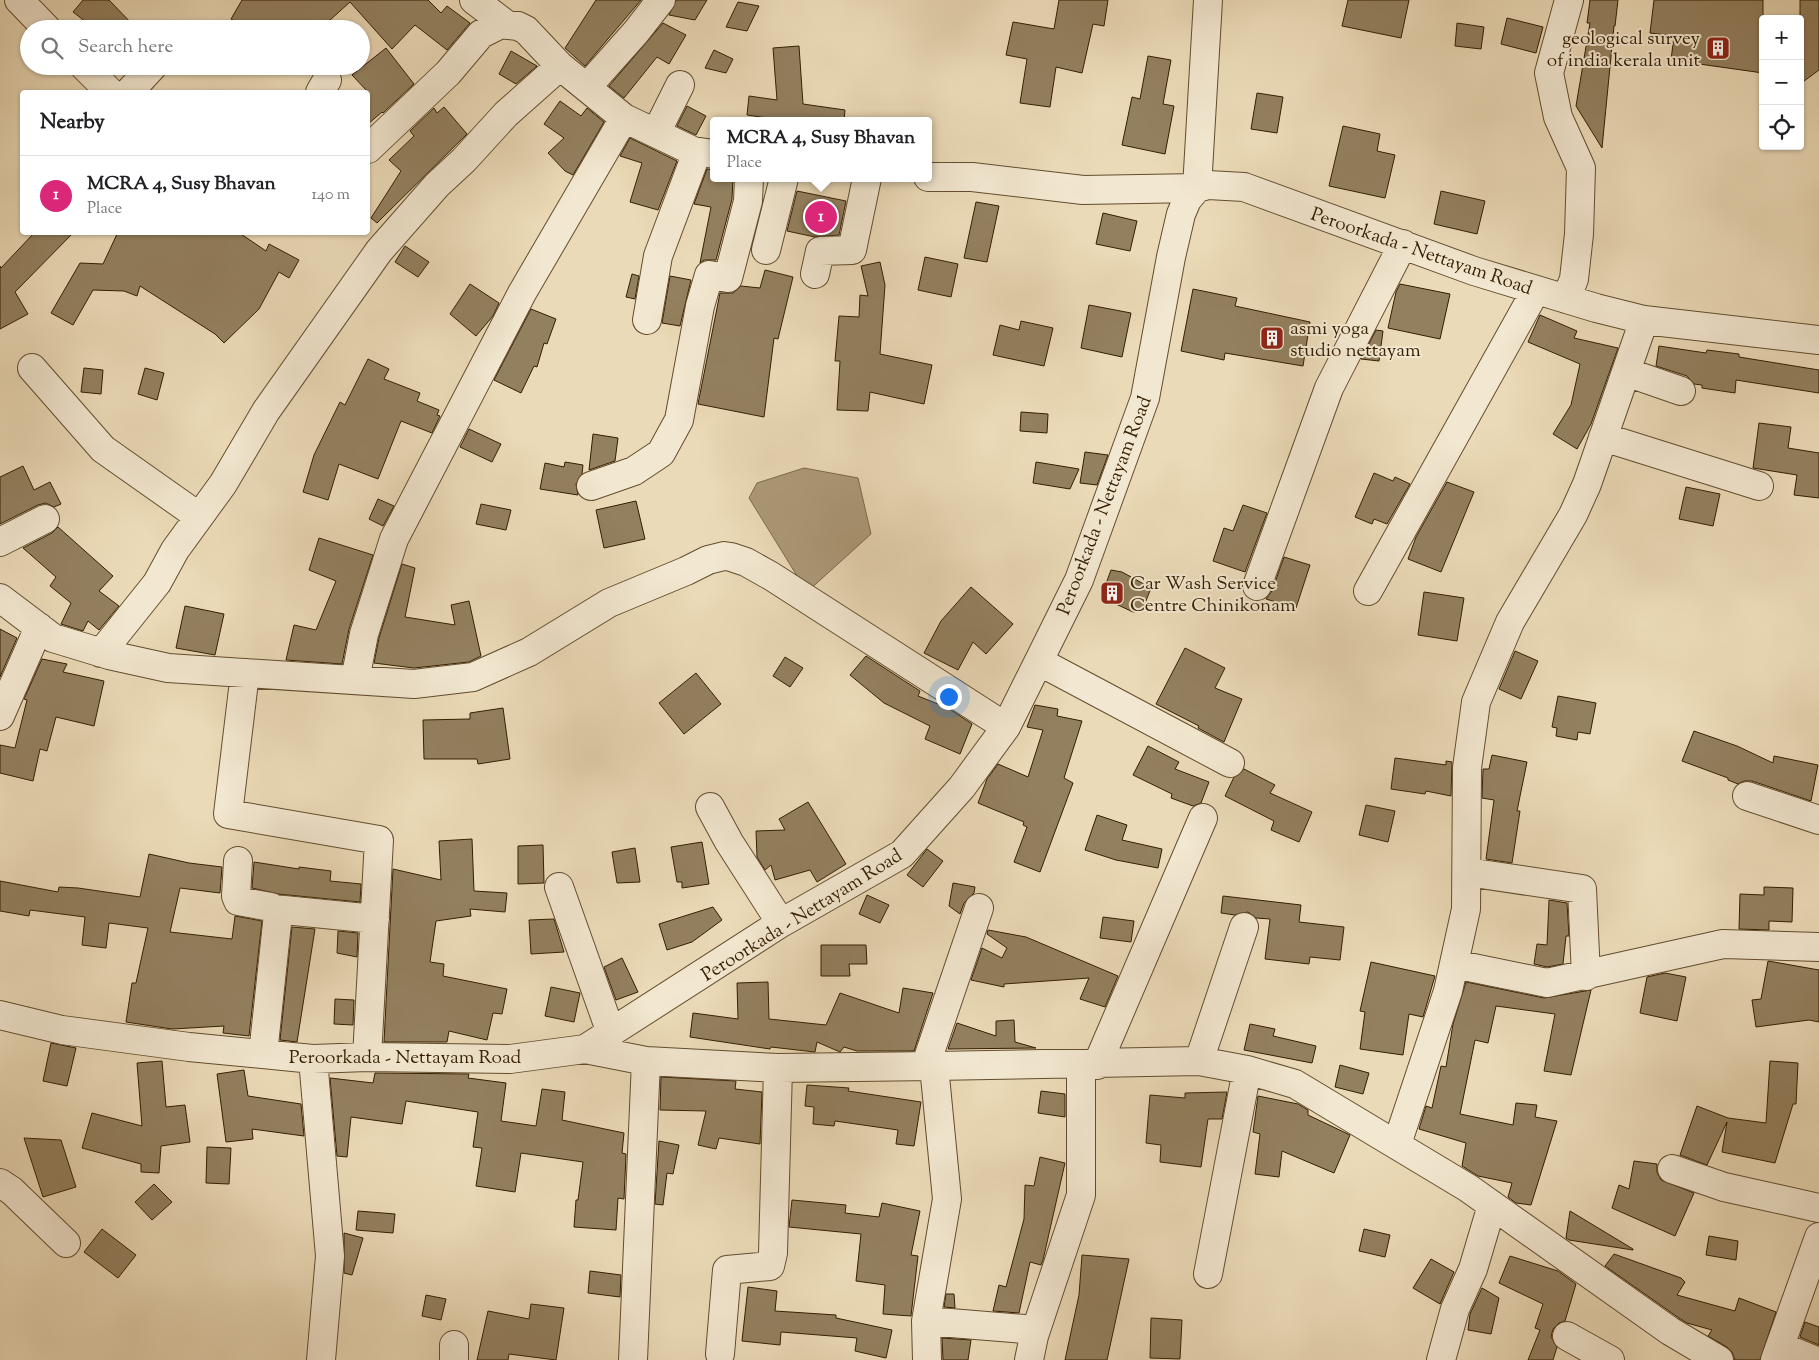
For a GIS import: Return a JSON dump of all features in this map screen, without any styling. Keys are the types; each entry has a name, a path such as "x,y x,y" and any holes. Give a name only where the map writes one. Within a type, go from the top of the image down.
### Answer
{"street":[{"path":"19,0 38,20"},
{"path":"474,0 507,26"},
{"path":"587,87 636,32 660,0"},
{"path":"932,177 972,176 1083,190 1197,188 1208,0"},
{"path":"1566,299 1574,279 1579,234 1582,168 1558,116 1549,73 1569,0"},
{"path":"370,147 448,73 482,34 493,26 501,24 518,26 526,30 560,66 624,118 705,153 658,256 647,320"},
{"path":"101,653 157,583 198,516 224,484 266,411 379,251 436,185 464,160 506,114 560,66"},
{"path":"93,75 108,90"},
{"path":"131,90 145,75"},
{"path":"656,133 680,85"},
{"path":"355,680 364,634 394,540 522,293 624,118"},
{"path":"591,486 634,472 661,453 679,420 700,306 709,275 728,278 748,201 750,182"},
{"path":"766,250 783,182"},
{"path":"815,274 820,251 852,250 866,182"},
{"name":"Peroorkada - Nettayam Road","path":"0,1015 62,1030 189,1047 313,1059 367,1057 510,1059 585,1049 781,923 902,854 962,787 1006,727 1040,662 1079,580 1146,398 1179,223 1187,200 1197,188 1220,184 1244,187 1474,271 1644,320 1819,340"},
{"path":"1256,586 1329,388 1403,244"},
{"path":"1368,591 1536,290"},
{"path":"1397,1144 1448,991 1466,909 1467,768 1476,702 1510,622 1574,515 1644,320"},
{"path":"32,368 104,449 198,516"},
{"path":"1626,372 1681,391"},
{"path":"1603,437 1760,486"},
{"path":"0,542 45,519"},
{"path":"0,598 53,638 101,653 168,668 414,684 473,677 529,652 609,602 686,571 708,560 724,556 746,562 785,585 1006,727"},
{"path":"0,716 39,627"},
{"path":"1040,662 1230,763"},
{"path":"244,673 228,814 379,840 367,1057"},
{"path":"1747,796 1819,820"},
{"path":"710,807 729,842 781,923"},
{"path":"1029,1360 1036,1330 1081,1195 1089,1065 1203,818"},
{"path":"238,861 236,896 238,901 274,909 375,919"},
{"path":"1467,872 1582,890 1586,976"},
{"path":"558,887 611,1033"},
{"path":"927,1360 926,1321 947,1199 929,1066 979,908"},
{"path":"263,1054 278,914 274,909"},
{"path":"1198,1061 1244,927"},
{"path":"1454,964 1547,983 1586,976 1723,944 1819,947"},
{"path":"585,1049 646,1061 778,1068 1089,1065 1198,1061 1247,1070 1295,1084 1397,1144 1492,1205 1670,1331 1719,1360"},
{"path":"313,1059 330,1256 320,1360"},
{"path":"633,1360 646,1061"},
{"path":"720,1354 727,1270 770,1266 773,1253 778,1068"},
{"path":"1208,1274 1247,1070"},
{"path":"1672,1169 1724,1186 1819,1208"},
{"path":"0,1183 12,1191 66,1243"},
{"path":"1441,1360 1455,1309 1473,1269 1492,1205"},
{"path":"1814,1360 1777,1353 1819,1237"},
{"path":"926,1321 1036,1330"},
{"path":"1567,1336 1610,1360"}],"shaded area":[{"path":"804,468 858,478 871,534 807,592 749,498 757,483"}],"building":[{"path":"83,0 109,0 128,20 83,20 73,12"},
{"path":"242,0 428,0 441,13 447,6 470,23 447,50 415,25 392,49 370,24 370,20 366,20 350,2 330,20 231,19"},
{"path":"596,0 641,0 585,66 565,48"},
{"path":"676,0 707,0 695,20 669,15"},
{"path":"1059,0 1108,0 1104,26 1093,24 1082,73 1056,67 1050,107 1020,103 1027,59 1006,55 1013,22 1054,29"},
{"path":"1348,0 1409,0 1401,38 1342,26"},
{"path":"1590,0 1618,0 1602,148 1576,106 1590,23 1587,23"},
{"name":"geological survey of india kerala unit","path":"1654,0 1763,0 1763,15 1759,15 1759,72 1671,60 1674,36 1650,33"},
{"path":"1800,0 1819,0 1819,70 1804,81 1804,15 1800,15"},
{"path":"738,2 759,6 747,31 726,27"},
{"path":"1507,18 1543,27 1536,53 1501,44"},
{"path":"663,23 686,35 669,64 657,57 624,98 609,86"},
{"path":"1457,23 1484,27 1481,49 1455,46"},
{"path":"799,46 803,104 845,110 844,117 761,117 747,115 749,96 777,100 773,48"},
{"path":"386,48 414,84 383,113 370,122 370,90 366,90 352,75 370,75 370,61"},
{"path":"714,50 733,59 726,73 705,68"},
{"path":"511,51 537,66 516,84 499,74"},
{"path":"1148,56 1171,60 1163,104 1174,106 1165,154 1122,145 1132,97 1140,99"},
{"path":"1257,93 1283,97 1277,133 1251,129"},
{"path":"560,101 581,116 587,108 604,122 573,175 565,171 548,153 564,138 544,124"},
{"path":"687,106 706,116 696,135 677,126"},
{"path":"444,107 467,134 377,223 371,218 401,171 389,160 414,136 410,131 434,108 437,113"},
{"path":"1343,126 1380,134 1377,151 1395,155 1385,198 1329,186"},
{"path":"630,138 677,161 658,210 630,202 642,163 620,156"},
{"path":"707,169 710,169 710,182 733,182 732,199 716,260 704,260 700,263 711,207 694,204"},
{"path":"797,191 846,201 839,235 815,237 787,231"},
{"path":"1441,191 1485,201 1477,234 1434,224"},
{"path":"976,202 999,206 987,262 964,258"},
{"path":"1103,213 1137,221 1130,251 1096,244"},
{"path":"32,235 71,235 15,292 28,314 0,329 0,266 1,268"},
{"path":"117,235 242,235 266,251 269,244 299,260 289,278 279,272 259,309 224,343 215,334 140,286 137,296 124,291 93,290 73,325 51,313 80,263 103,264"},
{"path":"405,246 429,262 418,277 395,262"},
{"path":"925,257 958,264 951,297 918,290"},
{"path":"880,262 885,285 880,354 932,365 924,404 870,392 868,411 837,410 840,361 835,361 839,316 859,317 860,295 868,296 861,266"},
{"path":"765,270 793,277 778,339 774,338 764,417 698,404 720,293 733,293 741,286 760,288"},
{"path":"632,274 639,276 635,299 626,297"},
{"path":"670,276 691,280 680,326 662,323"},
{"path":"470,284 499,303 493,316 476,336 450,314"},
{"path":"1400,284 1450,294 1440,339 1388,328 1396,292"},
{"path":"1193,289 1237,298 1235,306 1310,322 1303,366 1225,353 1224,360 1181,351"},
{"path":"1089,305 1131,313 1122,357 1081,348"},
{"path":"531,309 556,319 547,344 544,343 537,367 534,366 521,393 494,380"},
{"path":"1540,315 1577,331 1574,338 1618,348 1591,424 1577,449 1553,434 1571,405 1580,364 1528,342"},
{"path":"1021,321 1053,328 1044,366 993,355 1000,325 1019,330"},
{"path":"1376,330 1383,331 1379,361 1361,359"},
{"path":"1659,346 1706,353 1707,350 1739,354 1739,357 1819,370 1819,393 1736,380 1735,393 1702,388 1702,385 1694,384 1687,376 1656,366"},
{"path":"368,359 389,369 384,379 420,393 417,401 439,410 437,415 440,416 432,433 401,421 378,479 339,464 328,500 303,492 314,455 340,402 345,405"},
{"path":"84,368 103,370 101,394 81,392"},
{"path":"145,368 164,373 157,400 138,394"},
{"path":"1021,412 1048,414 1047,433 1020,431"},
{"path":"1759,423 1791,427 1788,448 1819,453 1819,498 1794,495 1797,475 1753,468"},
{"path":"469,429 501,444 492,462 460,447"},
{"path":"593,434 618,438 615,461 589,470"},
{"path":"1085,452 1108,455 1097,485 1080,483"},
{"path":"565,462 583,465 582,474 576,484 578,495 540,489 545,463 564,467"},
{"path":"1036,462 1079,469 1070,489 1033,483"},
{"path":"23,466 34,490 50,482 61,504 54,507 46,503 38,505 0,524 0,477"},
{"path":"1374,473 1393,481 1395,477 1410,484 1387,524 1374,519 1372,524 1355,517"},
{"path":"1447,482 1474,492 1441,572 1408,559 1416,537"},
{"path":"1686,487 1720,494 1713,526 1679,519"},
{"path":"378,499 394,506 383,526 369,519"},
{"path":"636,501 645,539 604,548 596,510"},
{"path":"481,504 511,510 506,530 476,524"},
{"path":"1243,505 1267,513 1245,572 1213,561 1224,528 1233,531"},
{"path":"58,527 113,576 99,591 119,606 99,630 88,621 83,631 61,624 71,603 50,586 56,577 23,548 52,533"},
{"path":"319,538 373,555 349,629 342,664 286,660 294,625 316,630 336,581 309,570"},
{"path":"1284,557 1310,565 1296,608 1266,599 1272,591"},
{"path":"402,564 415,568 405,617 455,625 451,605 469,601 481,656 469,662 414,668 374,663 379,638"},
{"name":"Car Wash Service Centre Chinikonam","path":"1111,570 1122,572 1151,588 1142,611 1133,612 1101,597"},
{"path":"971,587 1013,624 986,654 973,642 958,670 924,653 941,621"},
{"path":"1424,592 1464,598 1457,641 1418,635"},
{"path":"185,606 224,614 215,655 176,648"},
{"path":"0,629 17,638 0,677"},
{"path":"1185,648 1225,668 1215,688 1242,699 1224,742 1198,728 1199,726 1156,704"},
{"path":"1515,651 1538,661 1521,699 1499,689"},
{"path":"866,656 920,691 918,696 948,708 972,724 960,754 925,739 930,726 884,703 850,675"},
{"path":"785,657 803,668 790,687 773,676"},
{"path":"42,659 67,664 63,672 104,681 94,726 56,717 47,751 40,749 33,781 0,773 0,745 15,748 27,700 24,699"},
{"path":"696,673 721,704 684,734 659,703"},
{"path":"1558,696 1596,703 1590,734 1578,732 1577,740 1556,736 1557,728 1552,727"},
{"path":"1035,705 1058,709 1057,716 1082,721 1064,778 1073,783 1040,872 1014,862 1027,827 1023,825 1024,822 978,803 987,779 998,764 1028,777 1043,730 1027,727"},
{"path":"503,708 510,759 478,764 477,759 424,759 423,720 470,719 470,713"},
{"path":"1694,731 1737,746 1773,763 1774,756 1818,765 1811,801 1752,781 1744,781 1738,784 1728,780 1728,778 1682,761"},
{"path":"1148,746 1179,762 1175,769 1209,782 1201,803 1193,806 1171,798 1172,794 1133,775"},
{"path":"1492,755 1527,762 1517,811 1520,811 1512,863 1486,859 1494,800 1482,798 1483,769 1489,769"},
{"path":"1395,758 1446,765 1446,761 1452,762 1451,796 1426,791 1425,794 1391,789"},
{"path":"1244,769 1275,785 1270,793 1312,812 1299,842 1271,830 1274,821 1225,796 1234,777"},
{"path":"808,802 846,864 817,882 810,870 775,880 771,865 765,870 757,857 756,831 785,830 779,819"},
{"path":"1366,805 1395,811 1388,842 1359,835"},
{"path":"1097,815 1127,825 1122,840 1162,849 1158,868 1116,860 1085,850"},
{"path":"472,839 474,891 507,893 505,912 470,909 471,916 436,921 430,962 444,964 443,976 507,989 502,1014 493,1013 487,1040 449,1031 447,1042 384,1042 393,869 441,880 439,841"},
{"path":"702,842 709,884 682,888 682,882 677,882 671,847"},
{"path":"543,845 544,883 518,884 518,846"},
{"path":"635,848 640,882 617,883 612,852"},
{"path":"927,849 943,861 923,887 907,875"},
{"path":"149,854 189,863 222,867 220,893 180,888 170,932 232,939 235,916 262,921 249,1036 223,1033 224,1026 172,1029 126,1022 132,983 136,983 148,928 109,923 106,948 82,945 85,917 30,910 29,916 0,911 0,881 58,892 59,887 78,888 140,897"},
{"path":"254,862 299,869 299,867 331,871 330,881 361,884 360,902 278,894 252,888"},
{"path":"953,883 975,887 974,893 964,903 960,914 949,906"},
{"path":"1764,887 1793,888 1792,922 1769,921 1769,930 1739,929 1740,894 1764,895"},
{"path":"867,895 889,905 880,923 859,914"},
{"path":"1223,896 1301,905 1299,922 1344,927 1340,960 1310,957 1309,964 1265,959 1270,919 1256,918 1248,912 1235,915 1221,913"},
{"path":"1549,900 1567,903 1569,936 1566,936 1563,964 1547,967 1534,964 1537,944 1547,945"},
{"path":"713,907 722,920 692,942 667,950 659,924"},
{"path":"1103,917 1134,921 1131,942 1100,938"},
{"path":"554,919 564,952 531,954 529,920"},
{"path":"292,927 315,929 297,1042 280,1040"},
{"path":"988,930 1026,937 1118,976 1105,1007 1080,999 1089,978 1004,984 1004,987 971,980 982,948 1002,958 1007,948 987,934"},
{"path":"338,931 358,933 357,957 337,953"},
{"path":"821,945 866,945 867,964 849,964 850,976 821,976"},
{"path":"622,958 638,992 616,1000 604,967"},
{"path":"1768,961 1819,970 1819,1022 1809,1020 1756,1027 1752,1000 1761,999"},
{"path":"1371,962 1435,976 1423,1017 1409,1014 1403,1055 1360,1049 1365,1012 1360,1011"},
{"path":"1665,973 1686,977 1677,1021 1640,1013 1647,977"},
{"path":"768,982 769,1019 826,1025 840,993 899,1013 903,988 933,993 914,1051 857,1051 844,1047 840,1052 817,1042 815,1052 771,1047 770,1049 690,1037 693,1013 738,1019 737,983"},
{"path":"1466,982 1544,998 1591,990 1571,1075 1544,1071 1555,1014 1496,1006 1488,1043 1475,1040 1460,1114 1513,1125 1516,1103 1537,1105 1535,1117 1557,1121 1531,1205 1516,1203 1508,1197 1512,1183 1478,1176 1462,1166 1466,1143 1419,1129 1426,1106 1432,1108 1441,1066 1446,1067 1453,1024"},
{"path":"551,987 580,993 574,1022 545,1016"},
{"path":"335,999 354,1000 353,1025 334,1024"},
{"path":"1014,1020 1015,1042 1036,1048 948,1049 957,1023 996,1036 996,1021"},
{"path":"1250,1024 1275,1029 1273,1036 1316,1046 1312,1063 1244,1050"},
{"path":"51,1043 76,1048 67,1086 43,1081"},
{"path":"162,1061 166,1107 185,1105 190,1142 161,1146 159,1173 141,1172 141,1164 82,1148 92,1113 142,1126 137,1063"},
{"path":"1770,1061 1798,1063 1796,1104 1793,1104 1775,1163 1722,1152 1727,1122 1707,1165 1680,1155 1697,1106 1728,1118 1766,1123"},
{"path":"1340,1065 1369,1073 1363,1094 1335,1087"},
{"path":"244,1070 248,1096 301,1104 304,1136 252,1129 253,1139 226,1142 217,1074"},
{"path":"375,1073 469,1074 468,1078 506,1083 501,1121 536,1126 542,1089 565,1092 562,1120 624,1133 622,1153 626,1154 624,1199 618,1198 616,1230 574,1227 576,1200 578,1200 583,1162 521,1153 515,1192 476,1186 482,1148 473,1147 478,1112 406,1101 402,1124 351,1117 347,1157 337,1156 330,1078 373,1083"},
{"path":"661,1077 736,1081 735,1089 762,1092 760,1144 719,1138 716,1149 698,1145 706,1111 660,1110"},
{"path":"807,1085 849,1088 848,1091 921,1102 914,1146 896,1144 898,1130 835,1121 834,1126 813,1124 814,1107 805,1106"},
{"path":"1041,1091 1065,1094 1065,1117 1038,1113"},
{"path":"1227,1092 1222,1119 1208,1119 1201,1167 1160,1162 1161,1145 1146,1143 1150,1095 1185,1098 1185,1093"},
{"path":"1258,1096 1298,1104 1308,1110 1308,1115 1350,1135 1334,1173 1282,1151 1279,1177 1255,1174 1260,1134 1253,1132"},
{"path":"24,1138 61,1140 76,1187 43,1197"},
{"path":"659,1141 679,1145 673,1174 667,1173 663,1205 655,1204"},
{"path":"207,1147 231,1148 229,1184 206,1183"},
{"path":"1040,1157 1065,1163 1043,1260 1041,1265 1030,1262 1019,1313 993,1311 999,1285 1006,1287 1024,1219 1025,1185 1034,1186"},
{"path":"1634,1161 1657,1164 1657,1172 1661,1180 1694,1193 1675,1236 1612,1208 1619,1185 1629,1189"},
{"path":"154,1184 172,1202 152,1220 135,1202"},
{"path":"792,1200 846,1205 845,1213 879,1217 882,1203 920,1211 911,1255 918,1256 911,1316 883,1314 885,1285 856,1281 861,1234 789,1227"},
{"path":"358,1211 395,1214 393,1233 356,1230"},
{"path":"1570,1211 1633,1250 1569,1240 1566,1238"},
{"path":"102,1229 136,1255 118,1278 84,1252"},
{"path":"1364,1229 1390,1235 1385,1257 1359,1251"},
{"path":"344,1233 363,1238 352,1275 344,1273"},
{"path":"1709,1236 1738,1241 1736,1260 1706,1255"},
{"path":"1614,1254 1681,1278 1685,1282 1677,1295 1735,1311 1739,1298 1776,1312 1760,1360 1735,1360 1732,1352 1727,1347 1708,1336 1712,1330 1687,1323 1605,1266"},
{"path":"1082,1255 1129,1259 1107,1360 1065,1360 1079,1295"},
{"path":"1510,1256 1558,1271 1576,1284 1565,1321 1559,1323 1553,1329 1551,1337 1557,1347 1553,1360 1528,1360 1540,1330 1535,1328 1543,1304 1499,1283"},
{"path":"1431,1259 1454,1272 1440,1304 1413,1288"},
{"path":"590,1271 621,1275 620,1297 588,1293"},
{"path":"748,1287 777,1291 775,1311 836,1315 836,1318 892,1330 886,1358 855,1351 857,1338 781,1332 780,1345 742,1341"},
{"path":"1482,1288 1499,1298 1491,1334 1468,1330 1470,1314"},
{"path":"946,1294 954,1294 955,1308 944,1307"},
{"path":"426,1295 446,1299 441,1320 422,1316"},
{"path":"531,1304 564,1308 556,1360 509,1354 508,1360 477,1360 488,1311 529,1319"},
{"path":"1151,1318 1182,1320 1180,1359 1150,1358"},
{"path":"1805,1322 1819,1327 1819,1345 1800,1337"},
{"path":"942,1338 971,1340 968,1360 943,1360"}],"place":[{"name":"geological survey of india kerala unit","path":"1718,48"},
{"name":"MCRA 4, Susy Bhavan","path":"821,217"},
{"name":"asmi yoga studio nettayam","path":"1272,338"},
{"name":"Car Wash Service Centre Chinikonam","path":"1112,593"}]}
